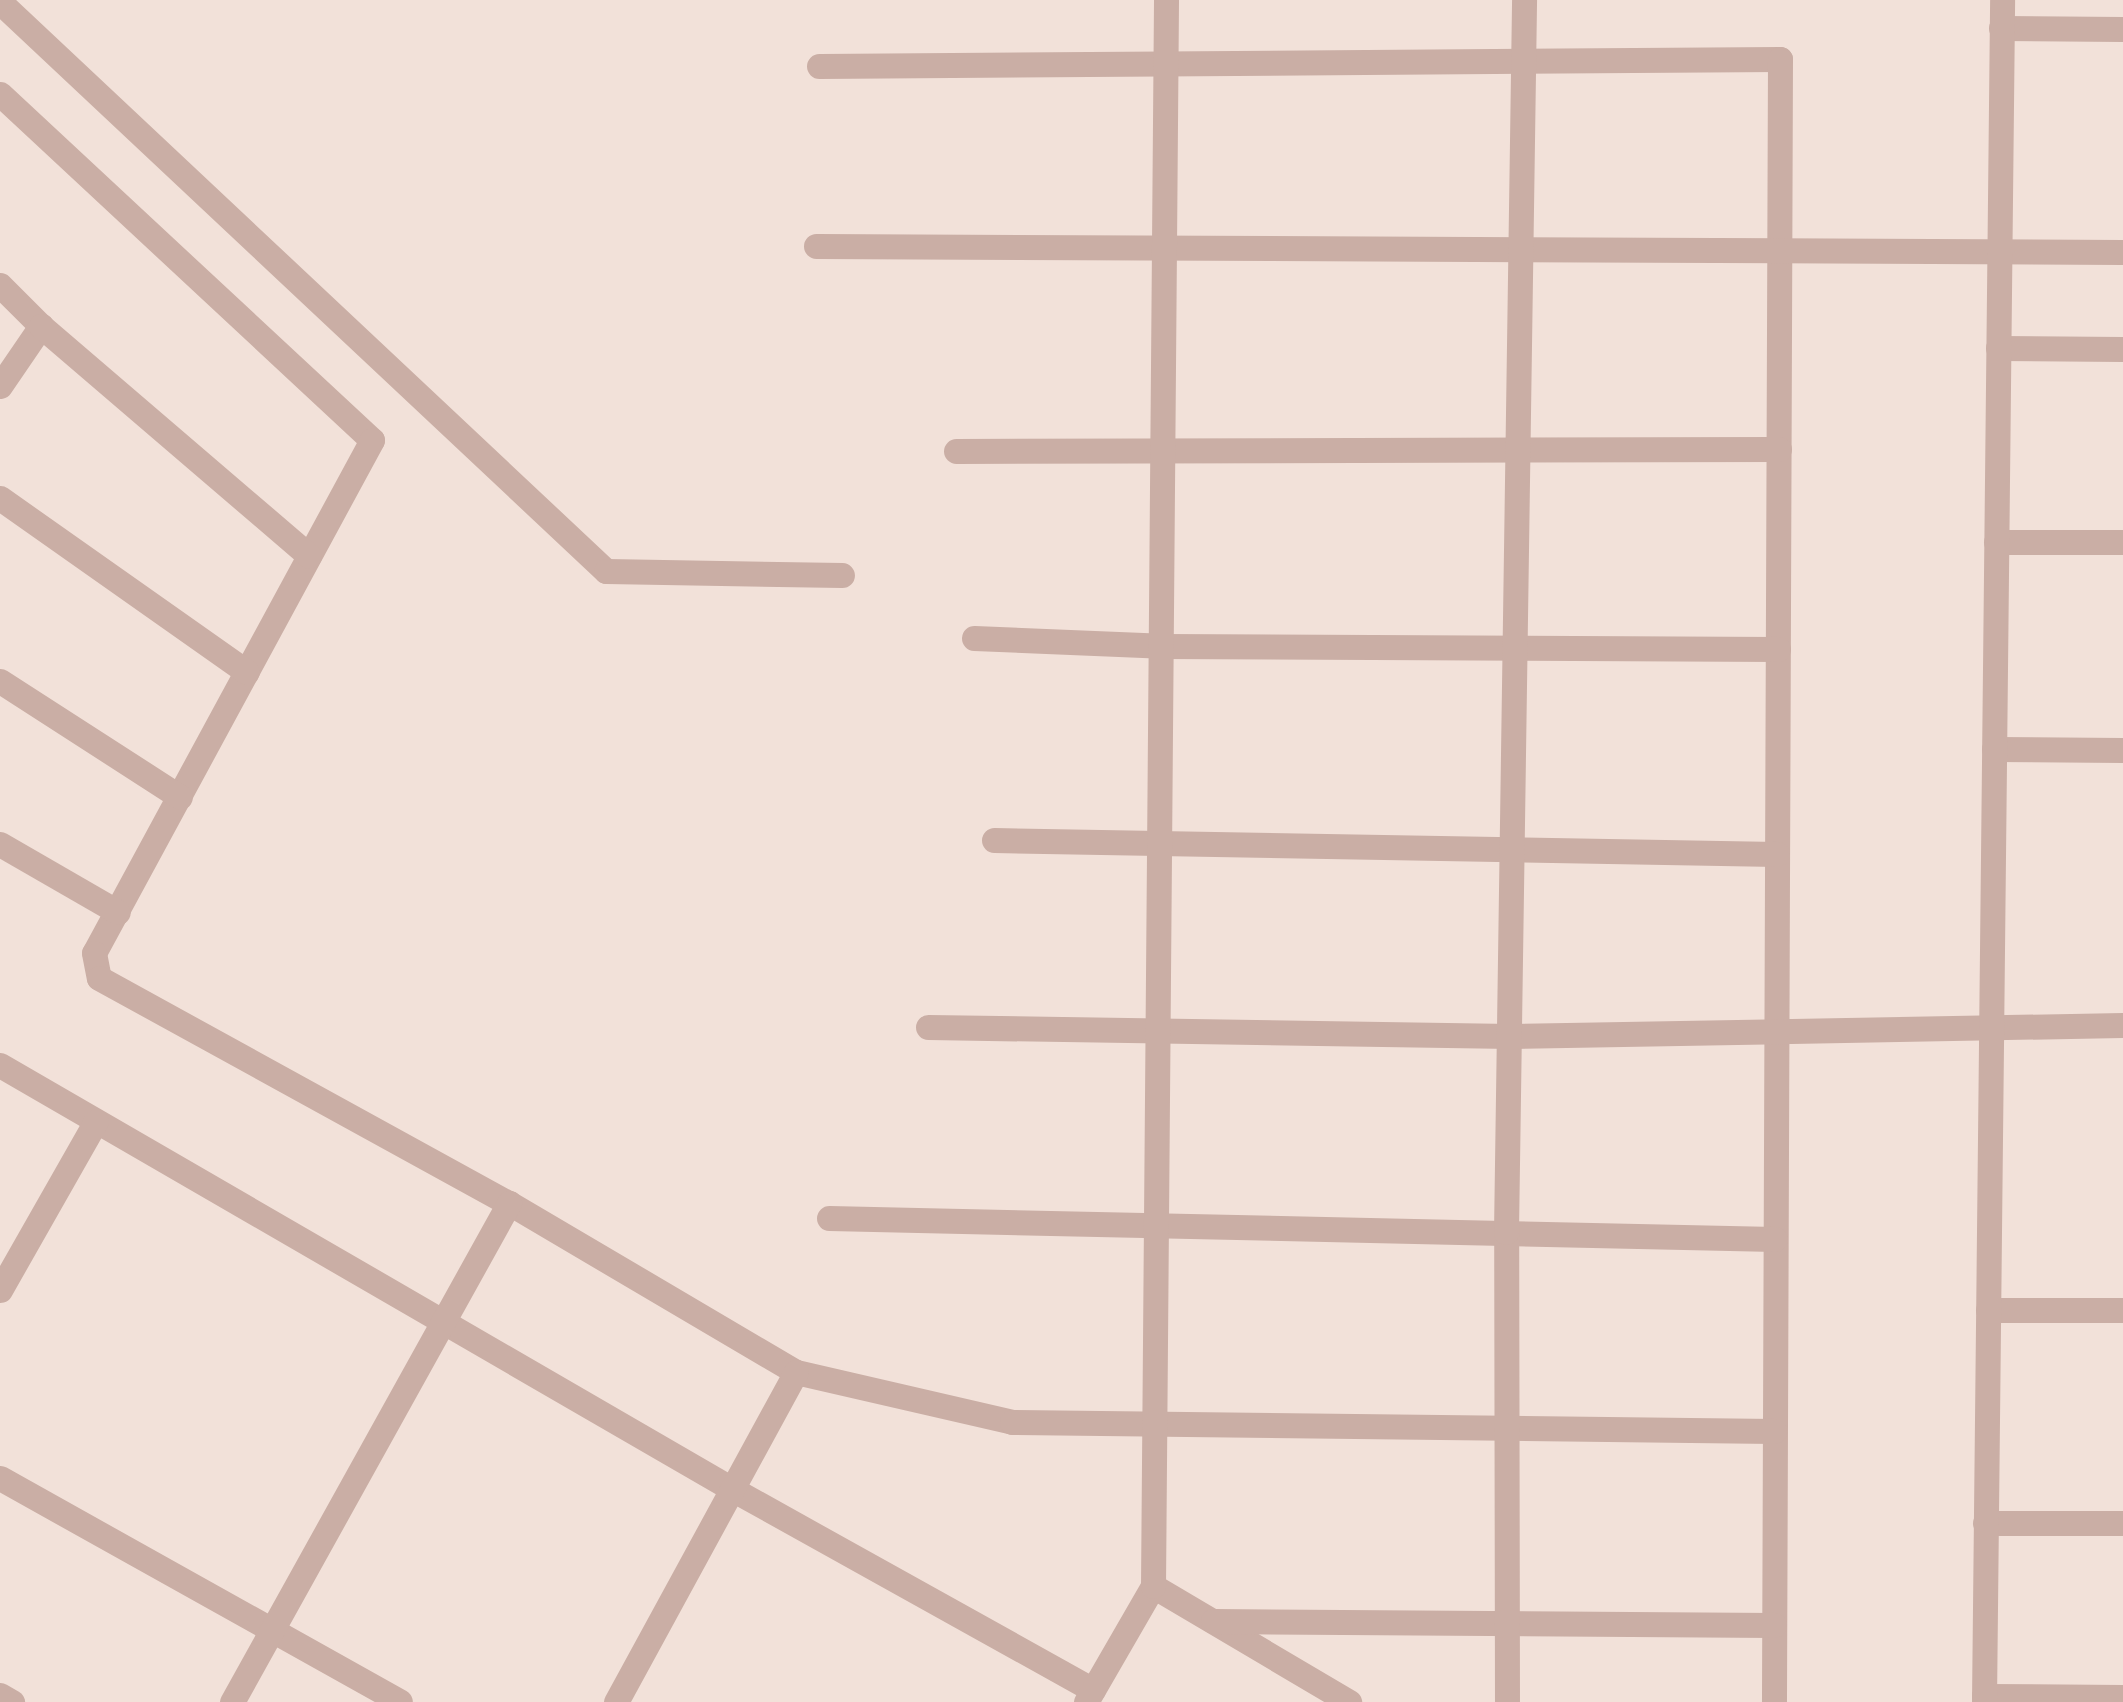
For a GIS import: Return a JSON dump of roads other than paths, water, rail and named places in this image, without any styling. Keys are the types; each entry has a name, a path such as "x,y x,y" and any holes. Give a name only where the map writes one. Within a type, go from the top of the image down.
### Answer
{"street":[{"path":"0,1065 1090,1696 1153,1586 1157,1228 1154,1027 1166,0"},
{"path":"1507,1702 1506,1232 1512,1036 1524,0"},
{"path":"2002,0 1984,1699 2123,1696"},
{"path":"0,2 606,571 842,575"},
{"path":"2002,28 2123,29"},
{"path":"819,66 1780,59 1774,1702"},
{"path":"0,94 372,440 94,952 99,978 510,1204 796,1372 1012,1422 1506,1424 1774,1430"},
{"path":"816,246 2123,252"},
{"path":"0,285 42,326 309,556"},
{"path":"0,386 42,326"},
{"path":"1998,348 2123,350"},
{"path":"956,452 1778,450"},
{"path":"0,498 247,672"},
{"path":"1996,542 2123,542"},
{"path":"974,638 1161,646 1778,650"},
{"path":"0,681 180,796"},
{"path":"1994,749 2123,750"},
{"path":"994,840 1777,854"},
{"path":"0,844 118,912"},
{"path":"928,1027 1154,1027 1512,1036 1776,1035 1991,1023 2123,1025"},
{"path":"0,1290 96,1121"},
{"path":"232,1702 510,1204"},
{"path":"829,1218 1776,1239"},
{"path":"1988,1310 2123,1310"},
{"path":"616,1702 796,1372"},
{"path":"0,1478 400,1702"},
{"path":"1986,1523 2123,1523"},
{"path":"1153,1586 1349,1702"},
{"path":"1213,1621 1774,1625"},
{"path":"0,1695 12,1702"}]}
